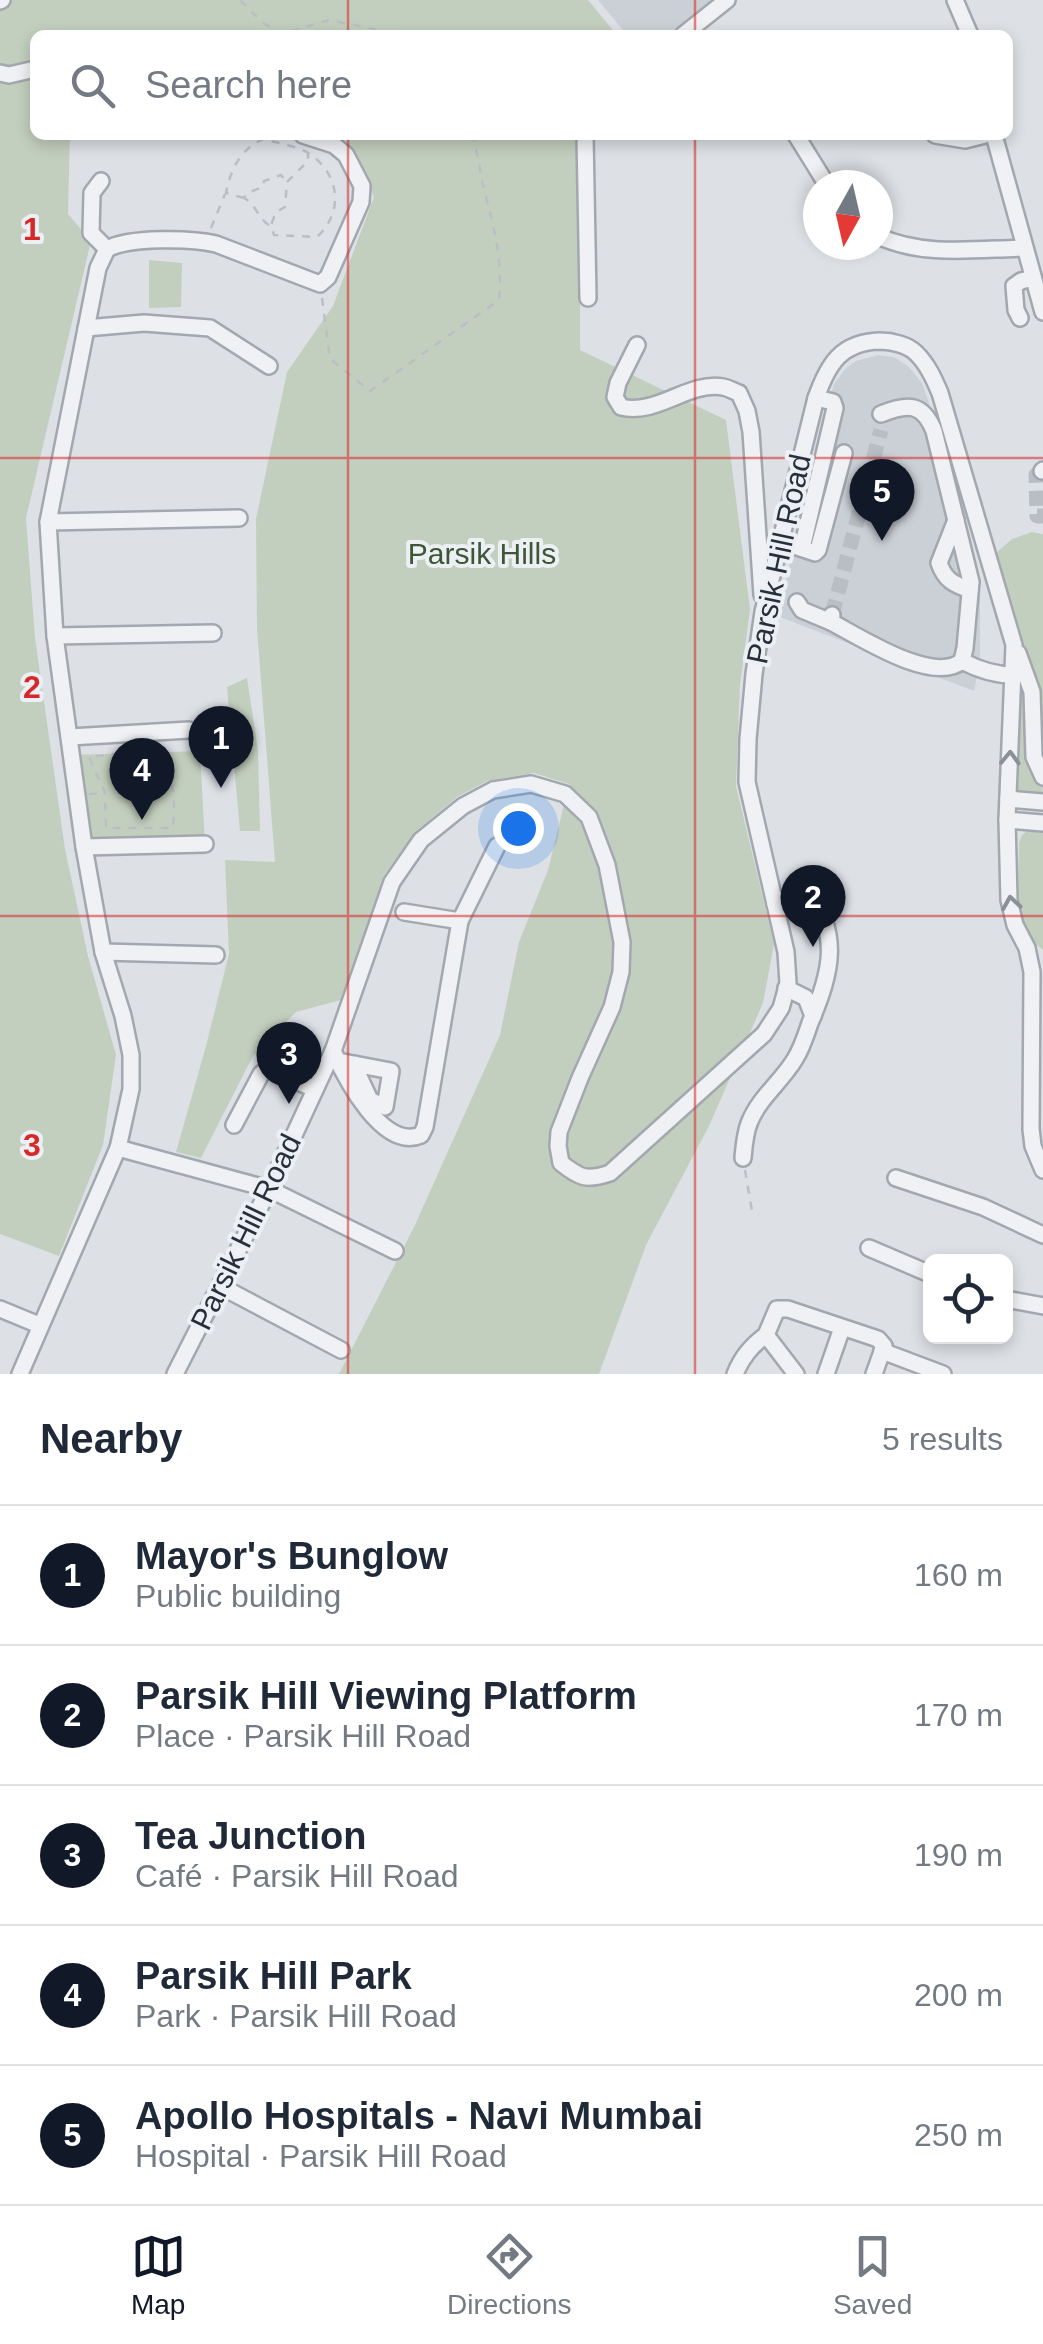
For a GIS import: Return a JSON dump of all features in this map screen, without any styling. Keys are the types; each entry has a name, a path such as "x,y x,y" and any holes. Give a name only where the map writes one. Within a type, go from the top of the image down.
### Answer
{"street":[{"path":"689,30 727,0"},
{"path":"955,0 968,30"},
{"path":"0,74 30,70"},
{"path":"20,1374 118,1148 131,1090 131,1055 103,952 84,847 55,636 48,522 98,268 107,249 116,244 208,242 320,284 328,277 361,202 362,186 346,155 319,140"},
{"path":"585,140 588,298"},
{"path":"799,140 818,170"},
{"path":"995,140 1043,312"},
{"path":"101,182 92,192 91,233 107,249"},
{"path":"893,244 926,250 1024,248"},
{"path":"1020,318 1014,286 1033,278"},
{"path":"86,328 144,322 210,328 269,366"},
{"name":"Parsik Hill Road","path":"175,1374 336,1056 392,882 421,840 463,806 493,790 531,784 565,794 589,817 606,865 622,942 621,972 612,1007 559,1132 561,1163 569,1170 577,1176 595,1178 610,1173 764,1034 780,1008 786,988 786,952 747,782 752,690 763,612 816,398 824,375 841,352 860,342 889,341 913,350 930,370 1014,644 1009,900 1032,972 1032,1129 1033,1146 1043,1170"},
{"path":"637,344 618,383 615,397 622,407 635,410 700,389 722,387 738,394 747,410 763,612"},
{"path":"802,548 834,408 833,402 816,398"},
{"path":"797,602 802,610 832,618 870,642 923,666 949,668 962,662 970,586 934,431 928,415 909,408 895,408 882,422"},
{"path":"780,542 818,550 844,453"},
{"path":"48,522 239,518"},
{"path":"956,520 939,562 944,577 953,584 970,586 994,580"},
{"path":"55,636 213,633"},
{"path":"1014,644 1032,692 1034,757 1043,776"},
{"path":"962,662 981,670 1013,675"},
{"path":"70,738 188,730"},
{"path":"1008,799 1043,802"},
{"path":"1008,820 1043,823"},
{"path":"84,847 205,844"},
{"path":"336,1056 354,1090 394,1134 403,1138 421,1135 460,921 497,846"},
{"path":"743,1158 748,1125 756,1109 796,1058 814,1016 831,952 828,924 806,886 775,904"},
{"path":"404,912 460,921"},
{"path":"103,952 216,955"},
{"path":"786,988 806,998 814,1016"},
{"path":"336,1056 356,1064"},
{"path":"234,1125 267,1069 316,1089"},
{"path":"118,1148 269,1189 394,1250"},
{"path":"896,1178 983,1206 1043,1235"},
{"path":"869,1248 923,1271"},
{"path":"220,1286 341,1350"},
{"path":"1013,1301 1043,1306"},
{"path":"735,1374 748,1352 766,1335 781,1308 878,1339 883,1343 874,1374"},
{"path":"0,1309 39,1325"},
{"path":"826,1374 842,1328"},
{"path":"766,1335 796,1374"},
{"path":"882,1351 943,1374"}],"path":[{"path":"240,0 273,30"},
{"path":"294,30 329,20 379,30"},
{"path":"208,242 231,174 244,150 261,140"},
{"path":"226,193 251,202 274,236 317,237 327,227 338,198 330,176 308,152 266,140"},
{"path":"320,284 330,359 370,390 499,300 495,224 474,140"},
{"path":"270,226 276,212 284,207 287,182 308,160 308,152"},
{"path":"244,198 263,187 270,177 281,174 287,182"},
{"path":"122,753 150,758 168,773 175,798 173,828 106,828 105,793 88,757 122,753"},
{"path":"820,866 838,888"},
{"path":"806,886 829,877"},
{"path":"743,1158 753,1218"}],"shaded area":[{"path":"598,0 711,0 674,30 623,30"},
{"path":"878,355 894,357 909,367 922,383 937,426 980,589 980,662 974,691 777,616 834,384 856,361"}],"green space":[{"path":"0,0 588,0 613,30 30,30 30,140 70,140 68,214 91,241 26,518 35,638 65,849 88,956 116,1055 103,1145 59,1256 0,1234"},
{"name":"Parsik Hills","path":"347,140 580,140 580,350 726,420 750,609 740,685 736,786 774,944 763,1003 709,1126 646,1245 599,1374 339,1374 415,1225 500,1035 519,942 548,870 569,784 534,773 487,781 457,797 416,831 384,875 345,999 296,1012 253,1056 201,1158 176,1152 229,954 225,860 275,862 257,629 256,519 287,372 333,306 374,197"},
{"path":"149,260 182,263 181,307 149,308"},
{"path":"1032,532 1043,534 1043,765 996,553 1012,539"},
{"path":"1019,677 1041,778 1043,796 1014,793"},
{"path":"247,678 258,750 260,831 240,831 227,687"},
{"path":"200,751 205,844 84,847 72,755"},
{"path":"1027,831 1043,833 1043,950 1026,929 1019,901 1019,842"}],"tunnel":[{"path":"832,615 881,430"},
{"path":"1042,471 1036,475 1037,516 1043,516"}],"place":[{"name":"Apollo Hospitals - Navi Mumbai","path":"882,541"},
{"name":"Mayor's Bunglow","path":"221,788"},
{"name":"Parsik Hill Park","path":"142,820"},
{"name":"Parsik Hill Viewing Platform","path":"813,947"},
{"name":"Tea Junction","path":"289,1104"}]}
